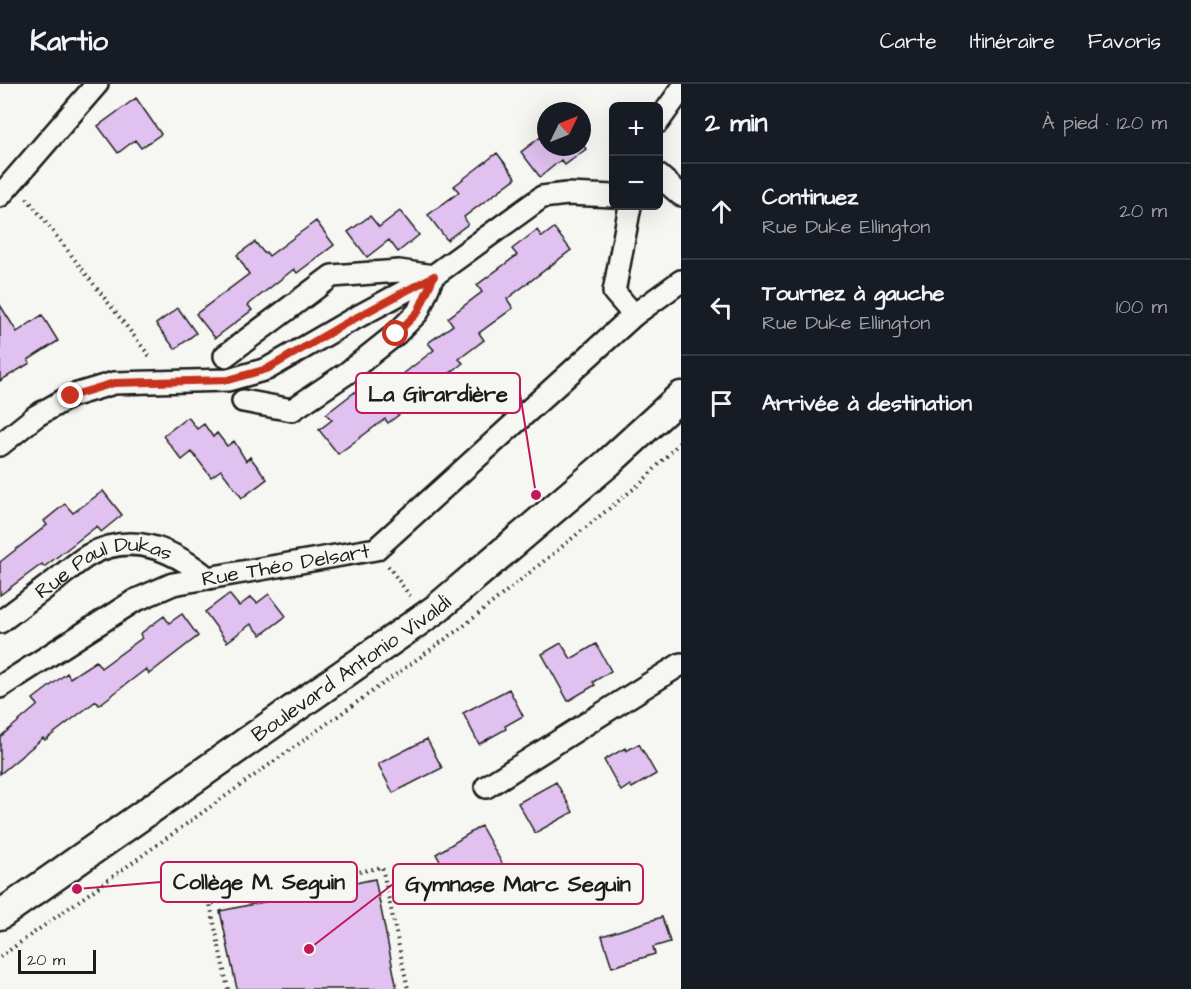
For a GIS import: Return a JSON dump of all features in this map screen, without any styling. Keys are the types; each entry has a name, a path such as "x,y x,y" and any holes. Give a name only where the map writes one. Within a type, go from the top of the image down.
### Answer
{"street":[{"path":"6,188 97,84"},
{"path":"663,115 681,90"},
{"path":"663,179 681,195"},
{"path":"0,445 36,416 71,396 114,383 228,380 267,369 434,276 542,197 567,194 609,196"},
{"path":"629,210 614,292 634,315"},
{"path":"225,356 332,276 399,271 434,276"},
{"path":"243,401 292,410 347,373 396,334 418,312 434,276"},
{"name":"Rue Théo Delsart","path":"0,687 134,601 173,584 376,549 634,315 681,281"},
{"name":"Boulevard Antonio Vivaldi","path":"0,915 436,609 608,463 681,396"},
{"name":"Rue Paul Dukas","path":"0,622 88,555 119,544 139,544 159,549 187,561 208,578"},
{"path":"486,787 681,664"}],"path":[{"path":"6,188 152,360"},
{"path":"376,549 424,616"},
{"path":"228,989 210,904 382,867 408,989"}],"building":[{"path":"136,98 161,134 141,148 135,140 118,153 98,126"},
{"path":"537,140 537,156 577,156 565,165 561,160 540,177 521,152"},
{"path":"497,153 516,178 464,217 468,224 447,240 428,215 459,192 454,186"},
{"path":"400,211 419,235 398,252 389,240 367,257 348,232 370,216 379,227"},
{"path":"316,221 334,245 297,273 294,269 248,305 252,310 215,338 196,314 249,274 237,255 255,242 269,256"},
{"path":"554,228 571,250 507,299 513,308 479,333 484,340 459,359 463,363 388,423 385,419 338,454 319,430 332,420 326,414 360,388 366,395 390,376 394,381 434,350 428,343 453,325 448,318 482,292 477,285 517,255 512,249 537,230 542,237"},
{"path":"0,305 17,332 42,315 58,341 28,360 30,363 0,381"},
{"path":"178,308 196,333 175,349 156,324"},
{"path":"188,417 197,429 204,424 213,437 217,433 227,446 234,441 246,461 250,457 267,479 242,498 221,470 211,477 192,452 182,460 163,436"},
{"path":"103,491 122,515 101,532 97,526 44,567 42,564 0,595 0,562 47,525 44,521 65,504 73,513"},
{"path":"229,594 239,606 251,597 257,603 269,594 286,616 261,635 251,624 227,642 205,612"},
{"path":"182,614 198,636 149,674 146,669 99,705 96,701 45,740 43,738 0,774 0,737 38,705 33,699 67,673 70,678 96,661 101,668 142,638 140,634 164,616 169,623"},
{"path":"561,643 571,659 596,644 611,671 593,682 595,685 568,701 542,654"},
{"path":"509,689 523,716 505,726 506,729 479,744 463,713"},
{"path":"427,739 442,768 393,793 378,764"},
{"path":"639,744 656,774 632,788 630,785 621,791 604,760 625,748 626,751"},
{"path":"556,782 573,812 535,833 518,803"},
{"path":"481,826 503,865 457,891 436,854"},
{"path":"375,879 397,989 237,989 220,911"},
{"path":"662,917 670,942 653,947 655,954 612,967 602,936"}],"place":[{"name":"La Girardière","path":"536,495"},
{"name":"Collège M. Seguin","path":"77,889"},
{"name":"Gymnase Marc Seguin","path":"309,949"}],"route":[{"path":"71,396 114,383 228,380 267,369 434,276 418,312 396,334"}]}
